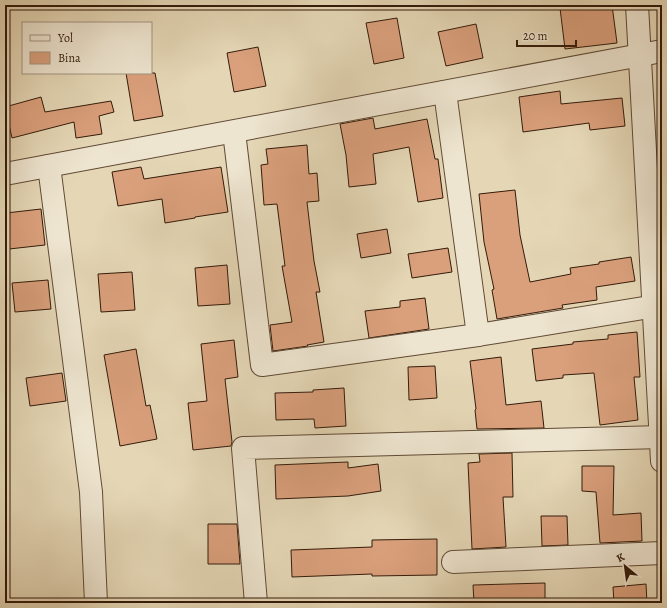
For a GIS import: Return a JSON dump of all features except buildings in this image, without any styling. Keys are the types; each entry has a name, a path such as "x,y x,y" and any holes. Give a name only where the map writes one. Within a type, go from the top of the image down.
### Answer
{"street":[{"path":"637,5 640,55 654,175 662,461"},
{"path":"5,174 662,51"},
{"path":"444,92 478,335"},
{"path":"234,132 262,366 478,335 658,306"},
{"path":"49,166 91,492 96,603"},
{"path":"256,603 243,448 661,437"},
{"path":"453,562 662,553"}]}
